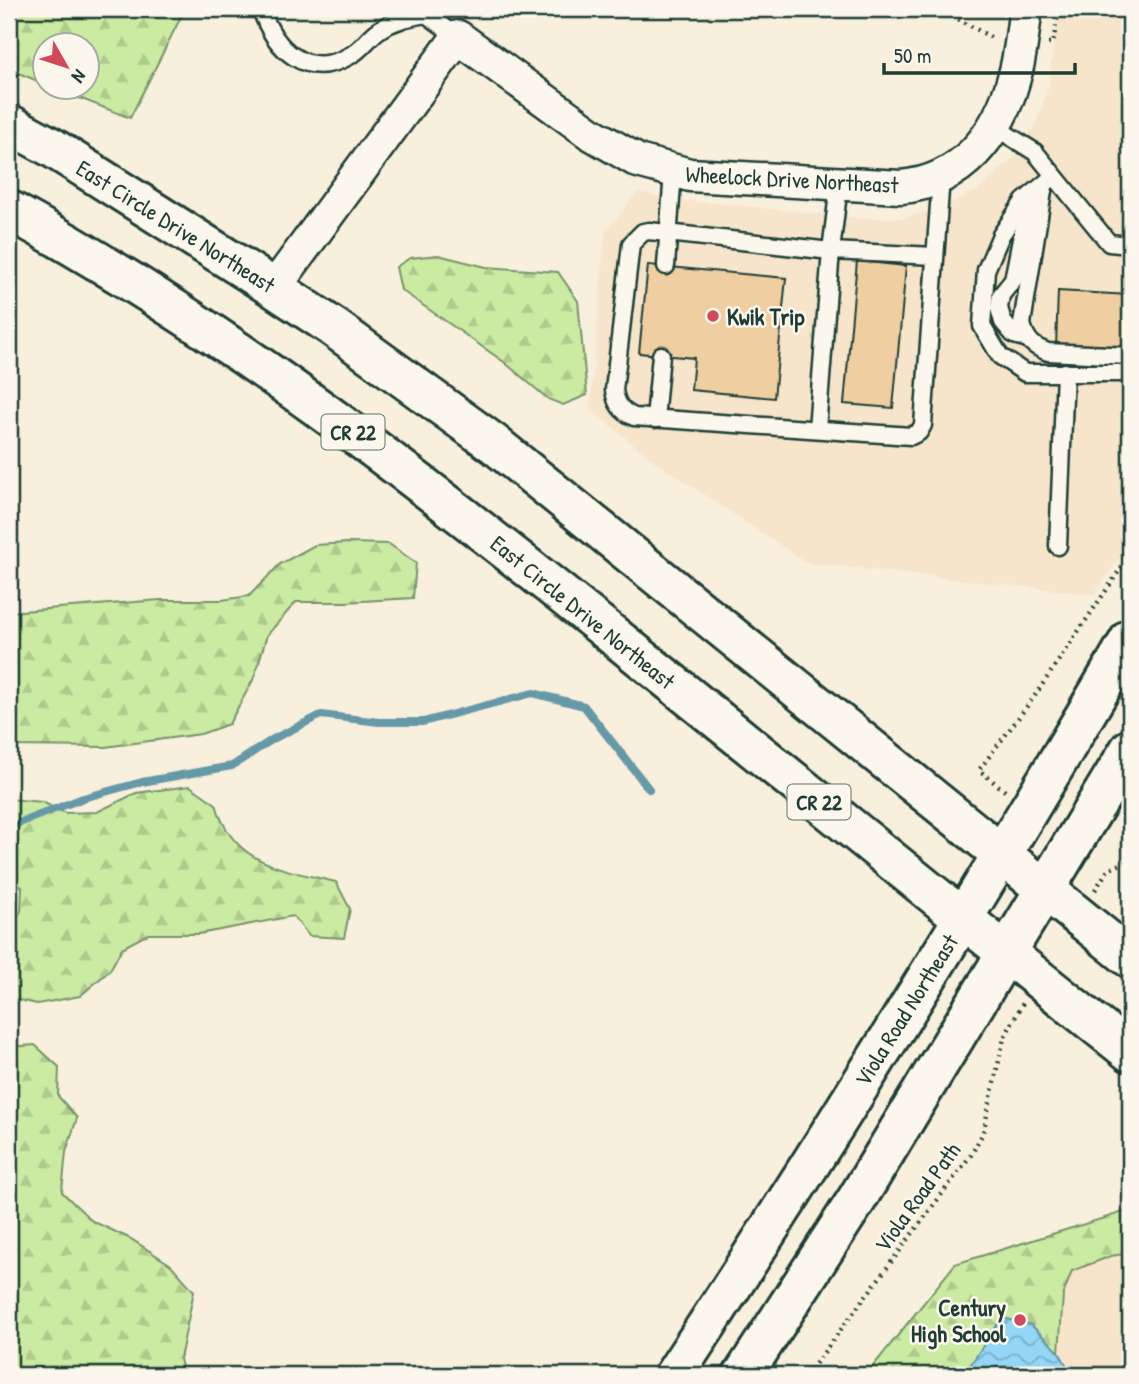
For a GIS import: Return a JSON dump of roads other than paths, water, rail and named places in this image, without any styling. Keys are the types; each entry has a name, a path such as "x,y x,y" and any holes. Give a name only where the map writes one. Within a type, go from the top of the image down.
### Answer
{"main road":[{"name":"East Circle Drive Northeast","path":"9,124 53,148 274,288 355,342 493,443 1130,958"},
{"name":"East Circle Drive Northeast","path":"9,210 67,242 252,361 383,454 514,555 1130,1052"},
{"name":"Viola Road Northeast","path":"674,1375 753,1255 1002,854 1130,639"},
{"path":"743,1375 857,1199 1130,749"}],"street":[{"name":"Wheelock Drive Northeast","path":"458,37 598,138 638,160 673,172 901,187 919,186 964,163 995,127 1015,76 1025,9"},
{"path":"274,288 458,37"}],"lane":[{"path":"261,9 268,28 280,46 305,64 327,65 352,54 379,30 402,18 426,14 458,37"},
{"path":"995,127 1035,152 1049,180 1108,243 1130,245"},
{"path":"667,267 673,172"},
{"path":"935,256 831,251 642,232 631,244 614,390 615,402 624,412 634,417 911,436 919,432 923,425 941,177"},
{"path":"1049,180 1030,197 1001,235 986,270 982,326 1000,356 1025,373 1130,373"},
{"path":"1026,338 1022,324 1049,180"},
{"path":"817,429 839,185"},
{"path":"1030,197 1013,280 1001,295 999,308 1003,322 1014,335 1026,338 1037,348 1048,352 1130,356"},
{"path":"655,419 661,355"},
{"path":"1058,546 1065,372"}],"water":[{"path":"1002,1318 1031,1325 1059,1352 1072,1375 964,1375"}],"waterway":[{"path":"9,827 83,798 142,782 232,766 273,739 321,715 379,722 423,722 533,693 584,706 649,789"}],"place":[{"name":"Kwik Trip","path":"713,316"},
{"name":"Century High School","path":"1020,1320"}]}
